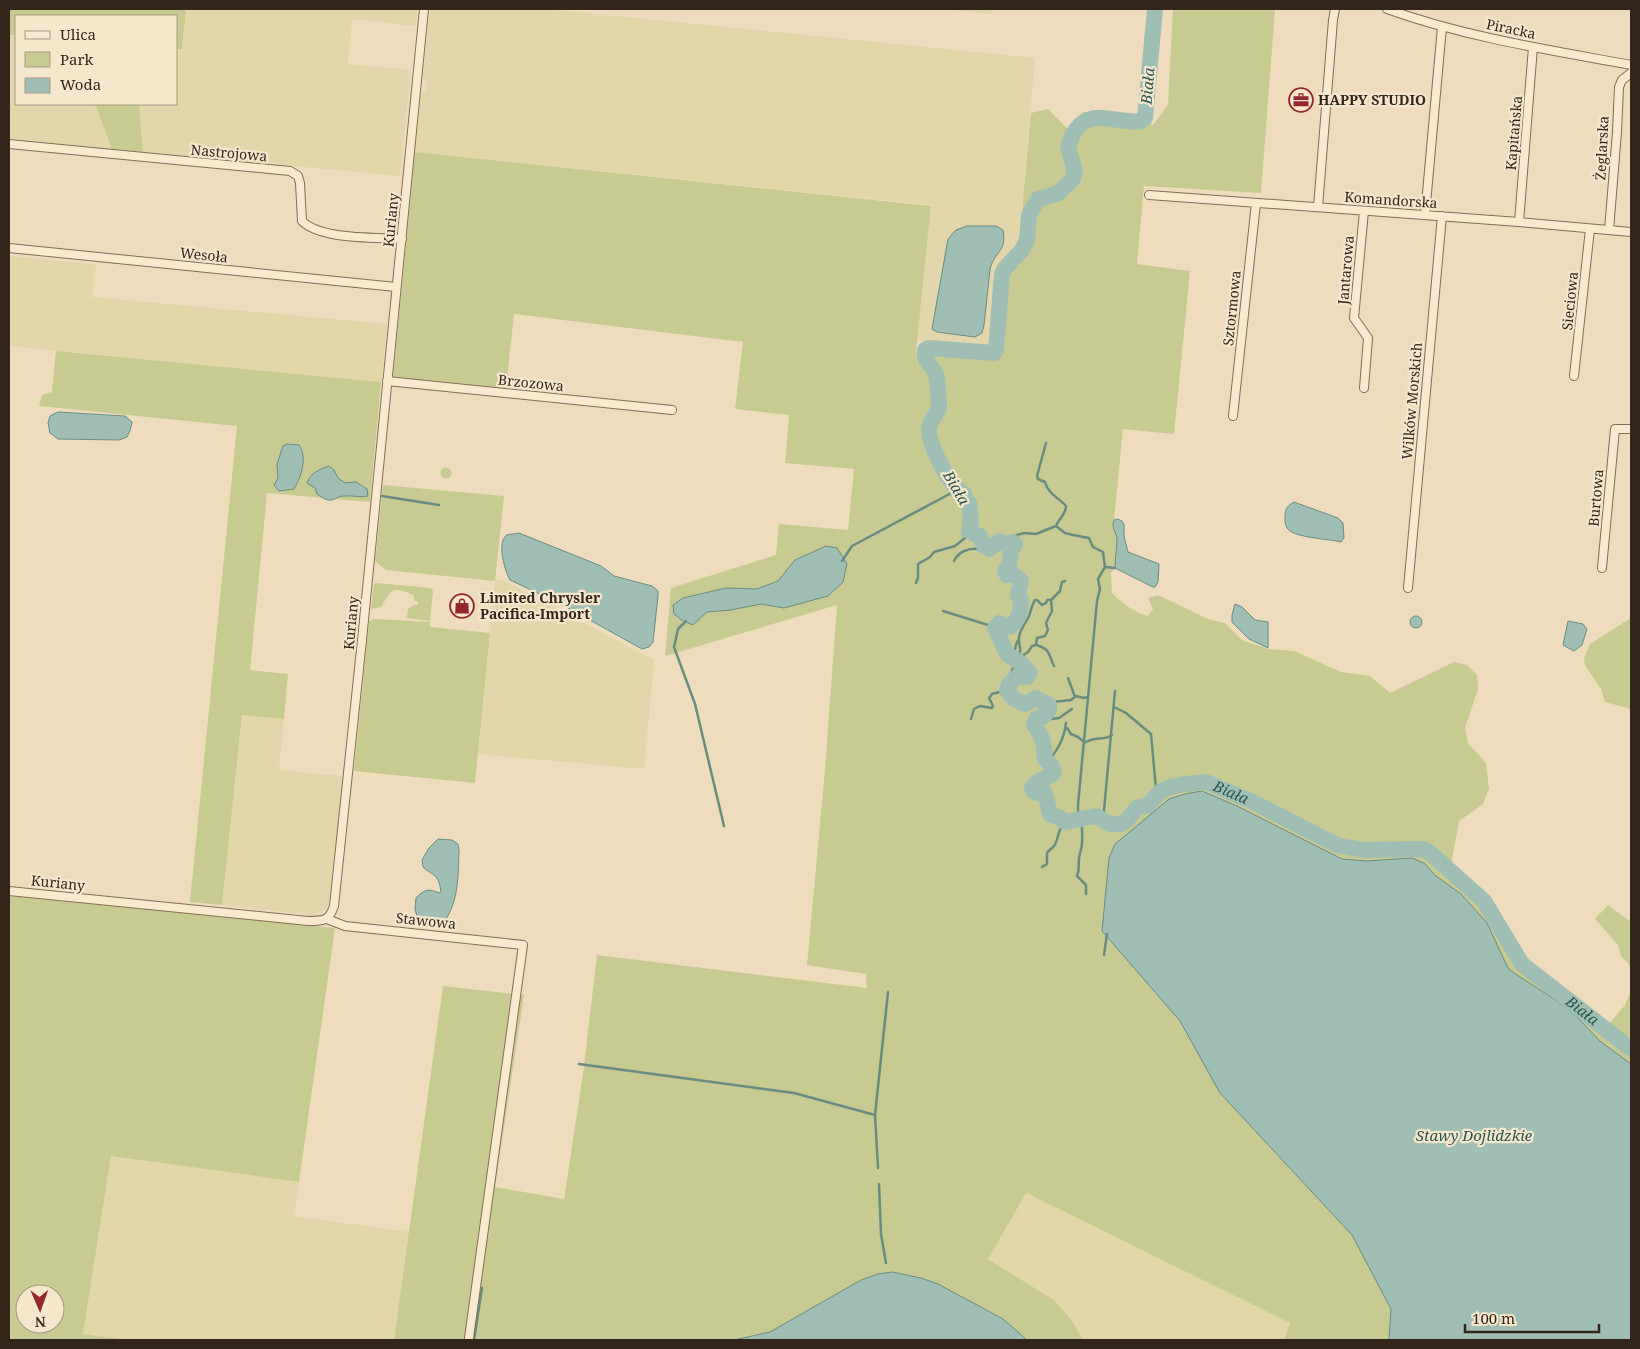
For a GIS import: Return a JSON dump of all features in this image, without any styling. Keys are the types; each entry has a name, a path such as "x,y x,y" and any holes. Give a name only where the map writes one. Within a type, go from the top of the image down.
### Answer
{"street":[{"name":"Kuriany","path":"9,891 308,921 327,919 331,915 334,906 362,640 424,9"},
{"path":"1318,207 1332,20 1335,9"},
{"name":"Piracka","path":"1386,9 1442,27 1533,47 1631,65"},
{"path":"1425,215 1442,27"},
{"name":"Kapitańska","path":"1519,222 1533,47"},
{"name":"Żeglarska","path":"1609,230 1619,87 1622,80 1631,73"},
{"name":"Nastrojowa","path":"9,144 290,171 298,176 302,221 307,226 326,234 402,239"},
{"name":"Komandorska","path":"1150,195 1631,232"},
{"name":"Sztormowa","path":"1233,416 1256,203"},
{"name":"Jantarowa","path":"1364,211 1354,318 1368,338 1364,388"},
{"name":"Wilków Morskich","path":"1408,588 1442,216"},
{"name":"Sieciowa","path":"1574,376 1590,229"},
{"name":"Wesoła","path":"9,248 396,287"},
{"name":"Brzozowa","path":"387,381 672,410"},
{"name":"Burtowa","path":"1602,568 1615,429 1631,429"},
{"name":"Stawowa","path":"327,919 345,926 524,945 469,1338"}],"shaded area":[{"path":"186,9 417,9 416,26 352,19 348,64 411,70 400,176 143,152 139,105 178,105 178,49 182,48"},
{"path":"430,9 547,9 1035,58 1019,243 998,269 991,348 917,341 931,205 415,152 421,94 426,91 427,81 423,77"},
{"path":"943,9 992,9 992,14"},
{"path":"9,35 15,35 15,105 95,105 112,149 9,139"},
{"path":"9,256 96,264 92,297 387,324 381,382 9,346"},
{"path":"503,580 654,660 644,769 478,754 495,581"},
{"path":"242,715 284,719 279,770 343,776 330,900 326,909 312,915 222,905"},
{"path":"111,1156 299,1182 294,1216 409,1232 394,1340 127,1340 83,1335"},
{"path":"1025,1193 1290,1323 1284,1340 1083,1340 1073,1322 1054,1300 988,1259"}],"green space":[{"path":"9,9 186,9 182,49 178,49 178,15 15,15 15,35 9,35"},
{"path":"1173,9 1275,9 1261,193 1144,186 1137,264 1190,271 1174,434 1123,429 1113,523 1117,539 1115,568 1111,573 1112,593 1128,607 1148,616 1153,609 1148,598 1158,595 1208,619 1225,623 1242,640 1268,649 1294,651 1341,672 1370,676 1390,693 1454,662 1467,665 1477,675 1478,689 1465,728 1468,743 1486,763 1489,789 1483,804 1459,821 1451,865 1491,901 1529,963 1589,1007 1608,1025 1625,1005 1631,990 1631,1340 1284,1340 1290,1323 1026,1193 988,1259 1054,1300 1073,1322 1083,1340 394,1340 443,986 524,995 495,1187 564,1199 583,1074 597,955 867,988 866,974 807,965 825,770 837,605 665,656 671,588 776,555 779,524 848,530 854,469 785,463 789,415 735,409 743,342 514,314 506,389 393,377 415,152 931,206 916,351 918,361 929,375 930,366 925,360 925,350 929,348 990,354 994,352 991,348 998,269 1019,243 1031,113 1048,109 1070,131 1082,113 1094,111 1140,114 1153,125 1168,105"},
{"path":"95,105 139,105 143,152 112,149"},
{"path":"56,351 381,382 370,502 267,493 250,670 288,674 284,719 242,715 222,905 190,902 237,426 39,406 42,395 52,392"},
{"path":"446,467 452,473 446,479 440,473"},
{"path":"383,485 504,496 495,581 386,570 375,561"},
{"path":"374,584 431,588 433,591 430,621 407,618 408,609 418,605 418,602 415,601 413,595 401,590 390,593 381,607 371,609"},
{"path":"1631,618 1631,709 1605,702 1601,689 1585,665 1584,658 1590,644"},
{"path":"374,619 430,622 430,627 490,633 475,783 354,771 369,621"},
{"path":"9,896 335,928 299,1182 111,1156 83,1334 127,1340 9,1340"},
{"path":"1608,905 1631,922 1631,966 1621,956 1618,945 1595,919"}],"water":[{"path":"967,226 996,226 1003,230 1004,238 1002,247 990,269 982,333 975,337 937,332 932,329 948,239 956,230"},
{"path":"58,412 125,416 132,422 127,437 119,440 58,439 50,433 48,423 50,416"},
{"path":"287,444 299,445 302,450 303,467 294,489 279,491 274,485 278,478 277,464 283,446"},
{"path":"329,466 334,470 338,478 345,483 356,482 367,489 368,496 342,496 328,500 317,494 315,488 307,483 313,474"},
{"path":"1294,502 1338,518 1343,523 1344,538 1341,542 1305,536 1290,531 1286,525 1285,512 1288,506"},
{"path":"1118,519 1124,525 1124,536 1128,552 1159,564 1158,582 1155,587 1115,568 1117,539 1113,525 1114,520"},
{"path":"519,533 601,566 614,576 652,586 658,591 653,642 649,647 642,649 561,604 510,580 504,564 502,544 507,535"},
{"path":"826,546 837,548 847,564 843,582 828,596 784,608 761,604 731,610 707,612 693,625 683,621 674,614 673,605 683,598 726,588 757,589 778,581 795,560"},
{"path":"1235,604 1242,607 1255,620 1268,622 1268,648 1249,639 1232,622"},
{"path":"1414,616 1418,616 1422,622 1418,628 1414,628 1410,624 1410,620"},
{"path":"1568,621 1583,624 1587,629 1582,645 1574,651 1563,645"},
{"name":"Stawy Dojlidzkie","path":"1202,791 1237,806 1342,859 1367,861 1412,858 1424,863 1436,876 1461,894 1487,923 1508,968 1575,1015 1601,1042 1631,1064 1631,1340 1389,1340 1391,1309 1352,1235 1220,1093 1180,1021 1102,931 1109,858 1115,844 1169,799"},
{"path":"1136,804 1151,806 1150,813 1144,810 1141,811 1124,828 1114,828 1097,819 1096,816 1122,821"},
{"path":"438,839 452,840 458,844 458,878 456,895 446,919 431,921 417,916 415,909 416,898 421,893 429,890 439,893 441,891 437,878 423,867 422,860 429,848"},
{"path":"892,1272 921,1278 938,1284 1003,1319 1027,1340 734,1340 770,1332 861,1280 878,1274"}],"waterway":[{"name":"Biała","path":"1155,9 1145,118 1139,122 1096,118 1087,120 1073,134 1068,147 1075,171 1073,179 1057,194 1038,199 1029,215 1027,240 1022,250 1005,268 1002,274 996,350 994,353 929,348 925,350 927,362 936,376 939,407 929,428 930,438 947,475 964,494 966,502 969,503 971,520 969,531 980,536 984,546 989,549 999,541 1007,544 1013,542 1015,544 1011,551 1009,566 1005,571 1007,575 1015,576 1021,581 1018,593 1021,600 1020,611 1015,622 1010,627 999,623 995,628 1007,654 1022,664 1030,673 1027,677 1018,676 1009,684 1007,690 1014,699 1025,704 1036,698 1049,705 1047,712 1036,719 1034,725 1043,741 1045,759 1051,765 1054,772 1052,775 1034,784 1033,791 1045,793 1050,814 1065,822 1096,816 1110,824 1121,824 1136,809 1147,806 1161,791 1170,787 1206,782 1255,803 1337,845 1363,850 1423,849 1429,852 1484,901 1522,964 1631,1049"},
{"path":"1046,443 1037,476 1038,479 1045,482 1051,493 1066,506 1065,512 1056,526"},
{"path":"842,561 852,546 957,490"},
{"path":"382,496 439,505"},
{"path":"1012,542 1013,536 1024,533 1036,534 1056,526 1065,533 1089,538 1093,547 1103,552 1105,567 1098,579 1100,589 1097,601 1078,805 1078,811 1082,818 1082,847 1077,876 1086,885 1086,894"},
{"path":"916,583 918,564 930,557 934,552 955,546 971,533"},
{"path":"954,561 964,551 984,546"},
{"path":"1105,567 1115,568"},
{"path":"1011,682 1012,670 1017,664 1016,660 1028,652 1032,646 1036,645 1037,638 1045,636 1048,630 1046,623 1052,611 1051,600 1060,591 1062,582 1065,581"},
{"path":"1018,657 1020,652 1020,634 1035,600 1042,605 1047,600 1051,600"},
{"path":"943,611 988,625 991,627 991,631 997,632"},
{"path":"686,621 678,629 674,647 695,704 724,826"},
{"path":"1013,657 1019,639"},
{"path":"1036,645 1046,650 1054,666"},
{"path":"1068,678 1075,697"},
{"path":"971,719 974,709 980,706 992,708 993,706 989,698 992,694 1007,690"},
{"path":"1103,821 1115,691"},
{"path":"1049,706 1052,702 1071,700 1076,696 1088,697"},
{"path":"1114,707 1126,713 1151,734 1156,789 1160,793"},
{"path":"1036,729 1051,719 1059,718 1072,709"},
{"path":"1047,762 1060,744 1066,723"},
{"path":"1067,728 1071,734 1084,742"},
{"path":"1084,743 1112,735"},
{"path":"1042,867 1047,864 1047,853 1056,844 1062,825 1065,822"},
{"path":"1104,955 1107,934"},
{"path":"875,1115 888,992"},
{"path":"579,1064 794,1093 875,1115 878,1168"},
{"path":"879,1184 881,1234 886,1263"},
{"path":"474,1340 482,1288"}],"place":[{"name":"HAPPY STUDIO","path":"1301,100"},
{"name":"Limited Chrysler Pacifica-Import","path":"462,606"}]}
